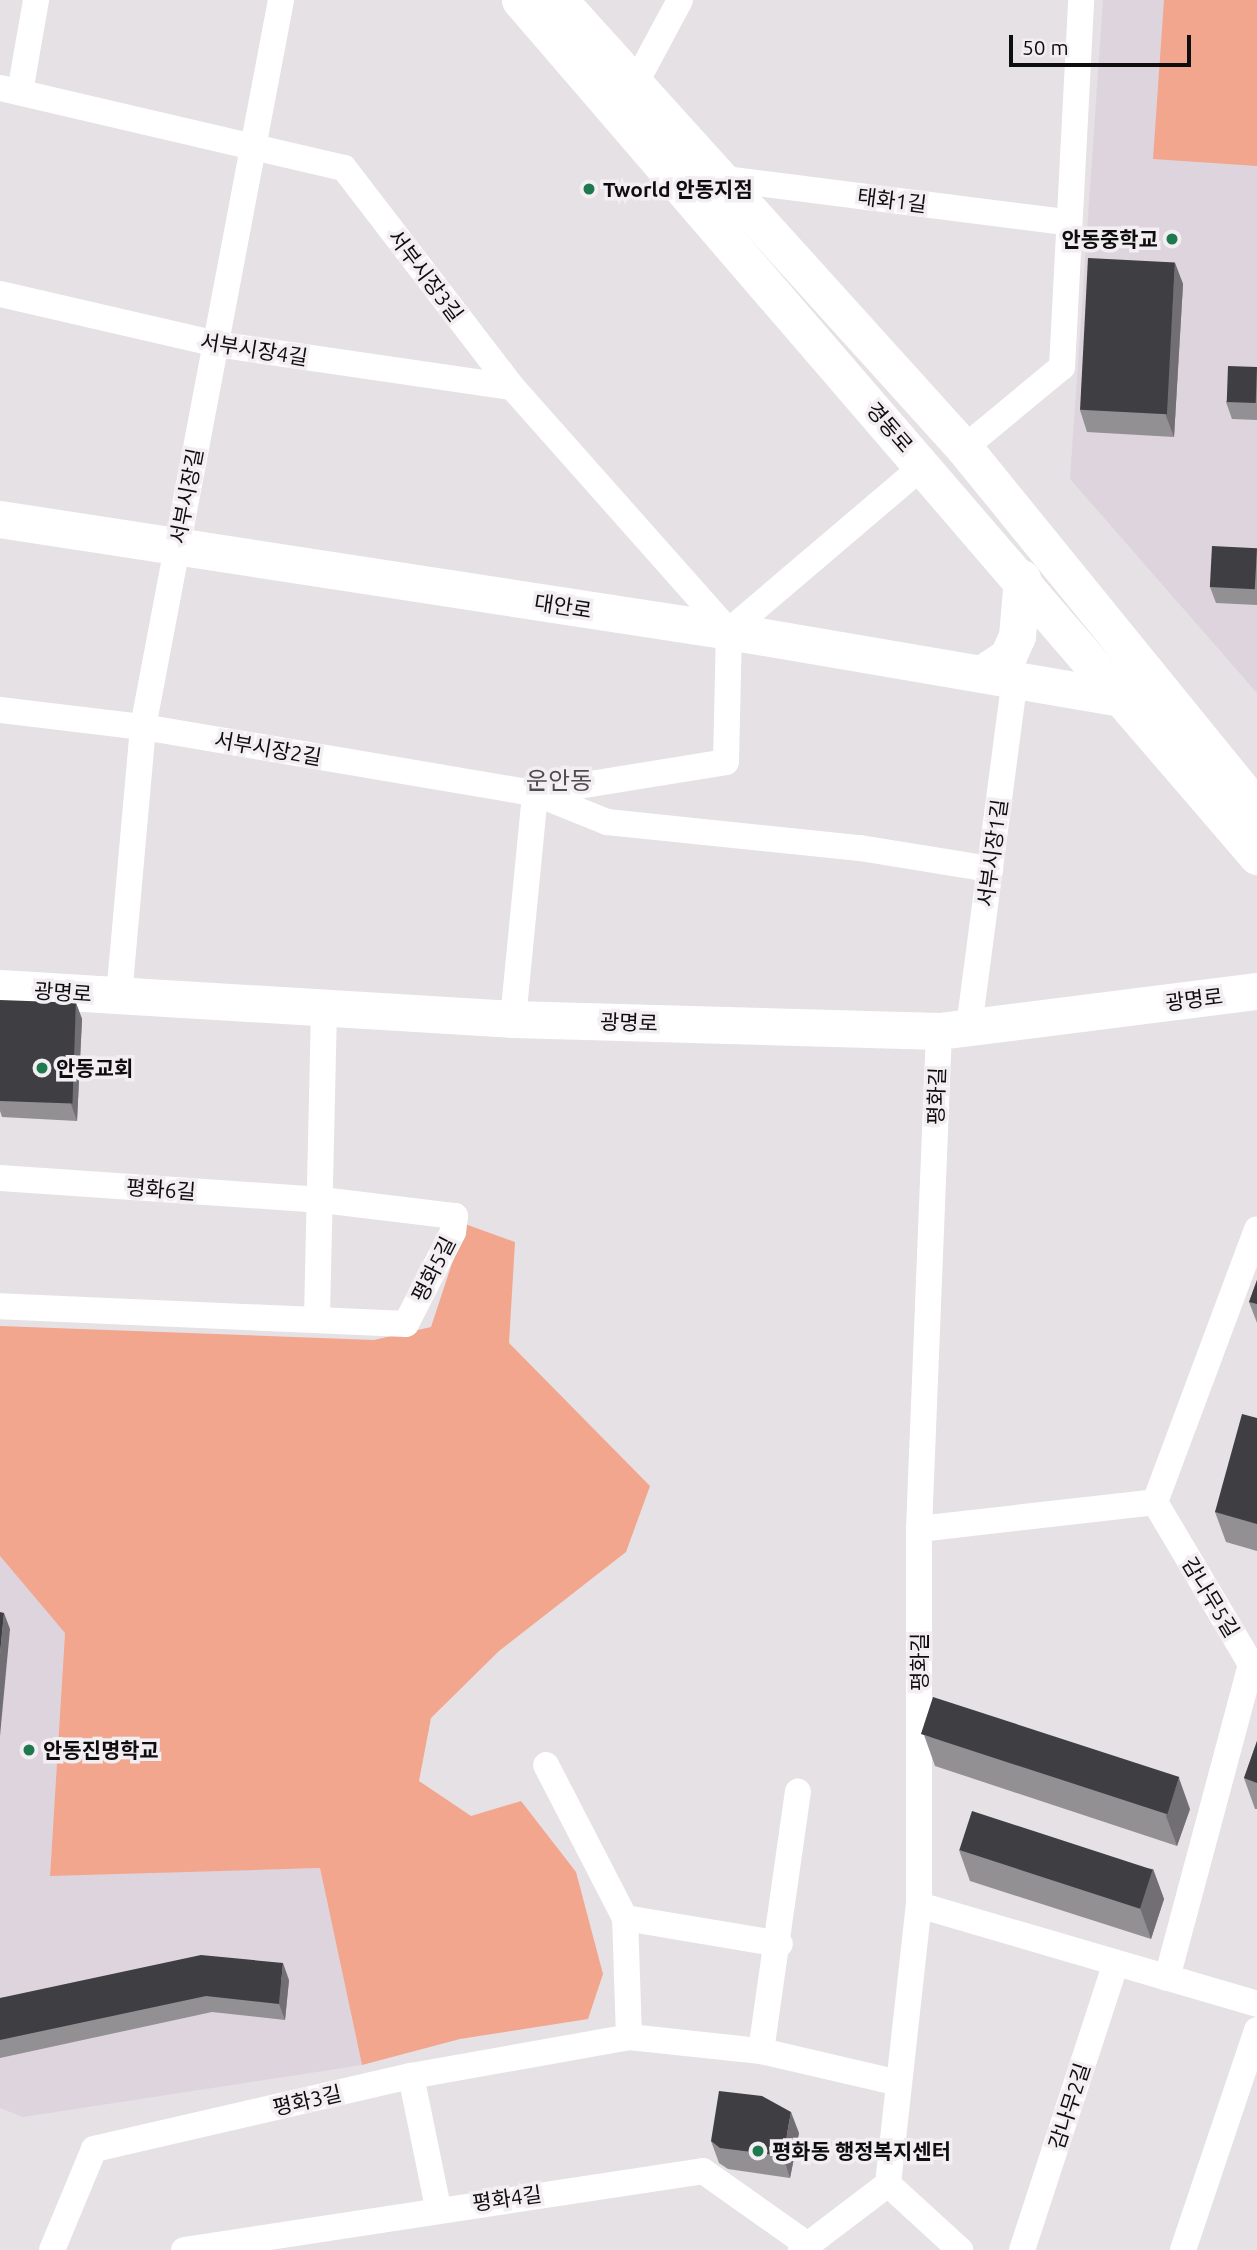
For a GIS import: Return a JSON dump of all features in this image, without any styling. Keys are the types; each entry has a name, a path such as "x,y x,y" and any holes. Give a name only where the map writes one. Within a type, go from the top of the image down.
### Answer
{"street":[{"name":"서부시장3길","path":"36,0 10,90 252,143 344,167 512,387 729,631"},
{"name":"서부시장길","path":"119,996 143,727 281,0"},
{"name":"경동로","path":"520,0 1022,578 1257,856"},
{"name":"경동로","path":"559,0 717,178 964,448 1257,808"},
{"path":"635,83 680,0"},
{"path":"964,448 1062,367 1067,222 1081,0"},
{"name":"태화1길","path":"717,178 1067,222"},
{"name":"서부시장4길","path":"0,294 216,344 512,387"},
{"path":"729,631 924,465"},
{"name":"대안로","path":"0,519 729,631 1125,699"},
{"path":"999,676 1017,636 1022,578"},
{"name":"서부시장2길","path":"0,710 143,727 535,793 726,762 729,631"},
{"name":"서부시장1길","path":"954,1029 990,869 999,676"},
{"path":"513,1019 535,793 607,822 860,848 990,869"},
{"name":"광명로","path":"0,988 513,1019 954,1029 1257,991"},
{"path":"317,1317 322,1200 324,1008"},
{"name":"평화길","path":"888,2184 919,1905 919,1529 954,1029"},
{"name":"평화6길","path":"0,1178 322,1200"},
{"name":"평화5길","path":"0,1306 317,1317 406,1324 453,1232 455,1216 322,1200"},
{"path":"919,1529 1155,1502 1257,1228"},
{"name":"감나무5길","path":"1155,1502 1251,1664 1167,1978"},
{"path":"546,1765 625,1919 629,2037"},
{"path":"761,2051 780,1944 798,1792"},
{"path":"919,1905 1257,2004"},
{"path":"625,1919 780,1944"},
{"name":"감나무2길","path":"1023,2250 1116,1963"},
{"path":"1183,2250 1257,2030"},
{"name":"평화3길","path":"52,2250 94,2149 411,2076 629,2037 761,2051 898,2083"},
{"path":"411,2076 438,2208"},
{"name":"평화4길","path":"184,2250 438,2208 702,2171 805,2248"},
{"path":"805,2248 888,2184 960,2250"}],"shaded area":[{"name":"안동중학교","path":"1103,0 1257,0 1257,693 1070,479"},
{"path":"1164,0 1257,0 1257,166 1153,159"},
{"path":"465,1224 515,1242 509,1343 650,1486 626,1552 499,1651 431,1718 419,1781 471,1816 521,1801 576,1872 603,1974 588,2019 460,2039 362,2065 320,1868 50,1876 65,1633 0,1556 0,1326 374,1340 431,1327"},
{"name":"안동진명학교","path":"0,1556 65,1633 50,1875 320,1868 362,2065 23,2117 0,2108"}],"building":[{"path":"1088,258 1175,263 1167,414 1080,410"},
{"path":"1228,366 1257,367 1256,403 1227,402"},
{"path":"1212,546 1257,548 1255,589 1210,587"},
{"name":"안동교회","path":"0,1000 76,1003 72,1104 0,1101"},
{"path":"1257,1280 1257,1304 1249,1302"},
{"path":"1242,1414 1257,1418 1257,1524 1215,1512"},
{"path":"0,1612 4,1613 0,1654"},
{"path":"933,1697 1179,1777 1167,1814 921,1734"},
{"path":"1257,1741 1257,1783 1244,1778"},
{"path":"972,1811 1153,1870 1140,1909 959,1850"},
{"path":"201,1955 283,1963 279,2004 206,1996 0,2040 0,1998"},
{"path":"719,2091 762,2096 791,2112 783,2156 720,2148 711,2141"}],"place":[{"name":"Tworld 안동지점","path":"589,189"},
{"name":"안동중학교","path":"1172,239"},
{"name":"안동교회","path":"42,1068"},
{"name":"안동진명학교","path":"29,1750"},
{"name":"평화동 행정복지센터","path":"758,2151"}],"district":[{"name":"운안동","path":"559,781"}]}
